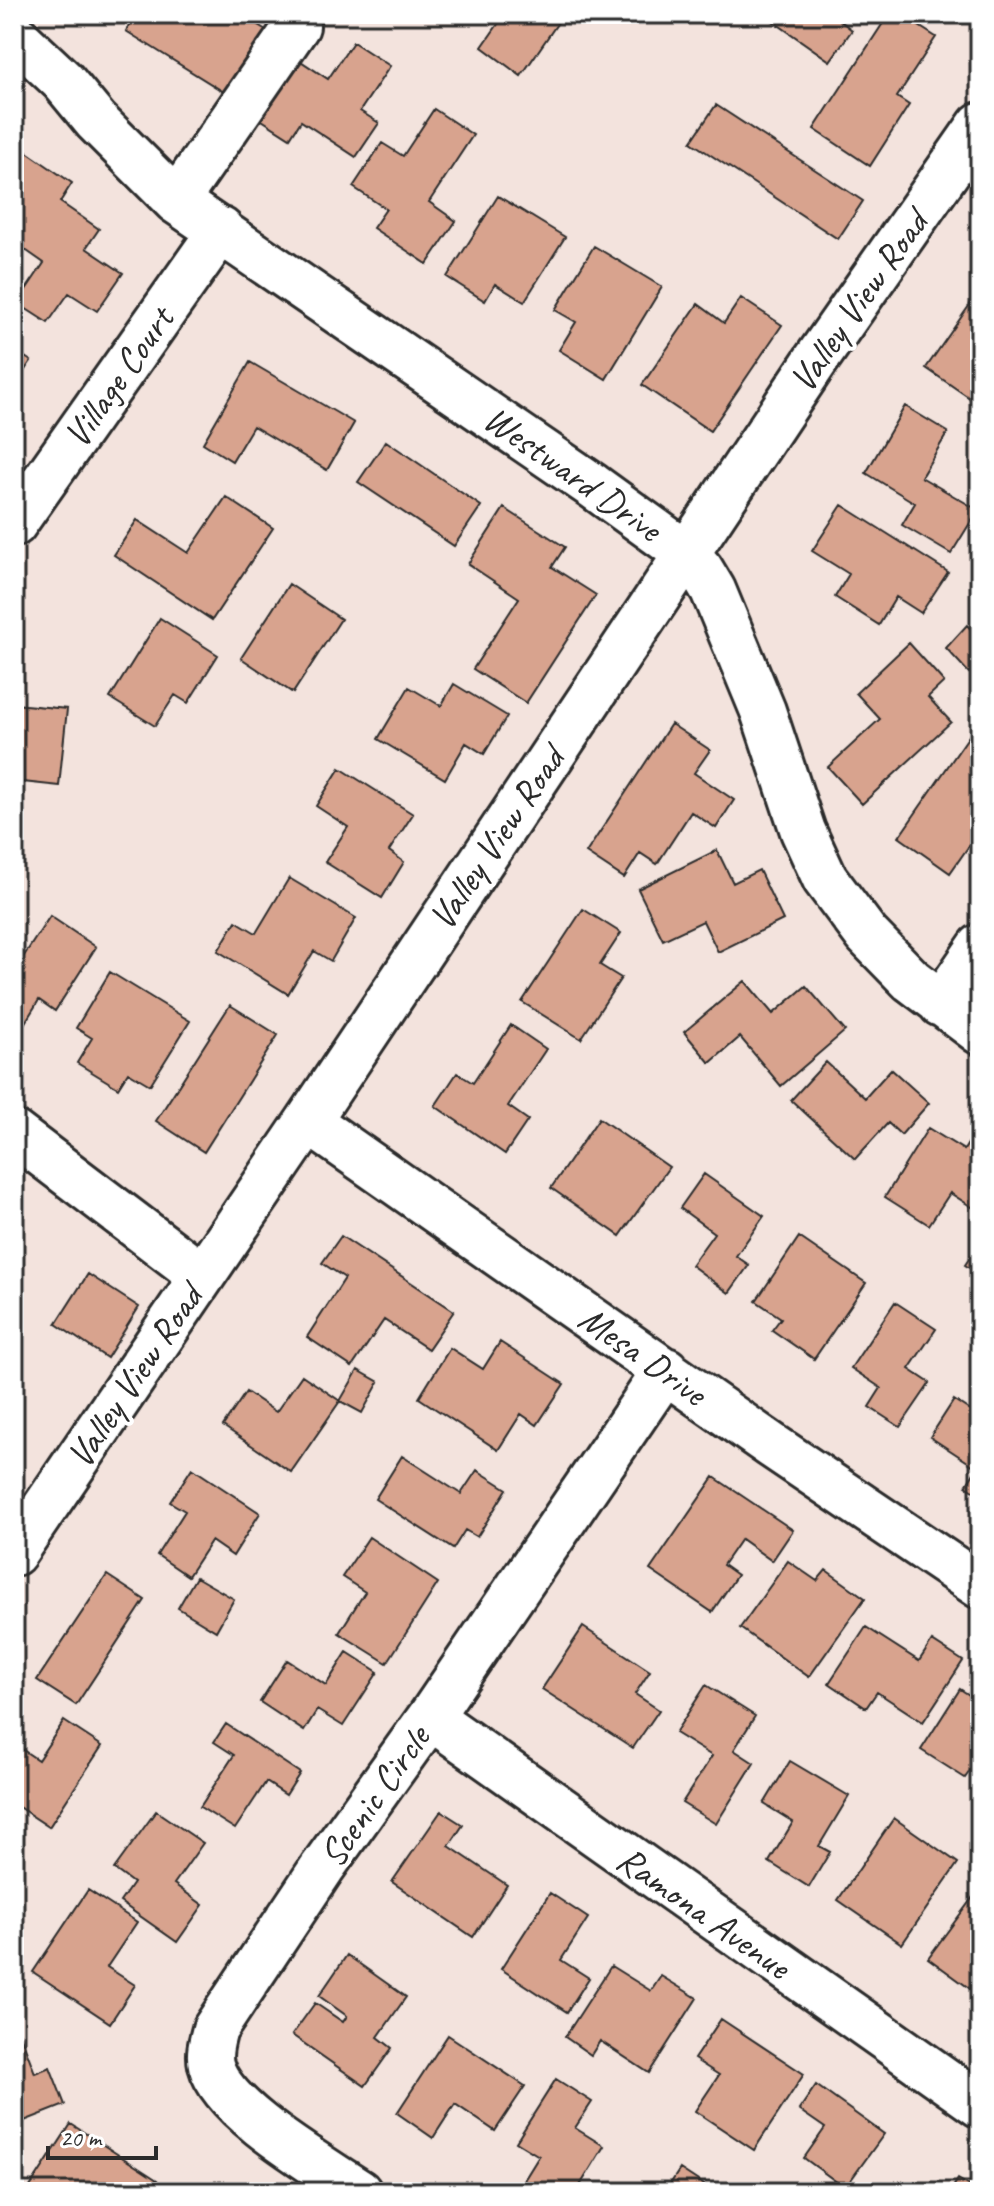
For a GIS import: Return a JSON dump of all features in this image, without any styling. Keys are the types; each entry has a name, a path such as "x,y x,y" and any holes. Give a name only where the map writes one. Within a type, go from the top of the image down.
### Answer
{"street":[{"path":"176,201 297,26"},
{"name":"Westward Drive","path":"14,35 63,81 96,121 176,201 657,530 687,554 713,590 763,711 803,831 825,879 867,935 911,980 980,1032"},
{"name":"Valley View Road","path":"14,1553 308,1121 816,360 980,125"},
{"name":"Village Court","path":"14,524 221,230"},
{"path":"941,1004 980,947"},
{"name":"Mesa Drive","path":"308,1121 771,1445 980,1586"},
{"path":"14,1133 202,1276"},
{"name":"Scenic Circle","path":"359,2192 255,2120 228,2096 217,2080 209,2050 215,2029 322,1868 430,1717 666,1370"},
{"name":"Ramona Avenue","path":"430,1717 980,2105"}],"building":[{"path":"136,14 240,14 271,33 232,97 126,31"},
{"path":"505,14 555,14 561,18 521,76 482,47"},
{"path":"774,14 832,14 852,30 830,61 770,19"},
{"path":"889,14 900,14 936,37 897,97 909,105 870,166 814,129"},
{"path":"353,42 390,66 360,111 379,123 356,157 301,121 290,138 251,113 290,54 328,79"},
{"path":"716,105 863,201 838,239 691,142"},
{"path":"434,109 473,135 429,202 456,221 427,264 373,228 386,209 353,187 382,143 403,156"},
{"path":"24,150 72,183 60,202 99,229 86,248 123,273 97,311 69,293 48,323 17,303 44,263 14,242 14,165"},
{"path":"498,196 565,237 524,302 495,284 485,301 447,277"},
{"path":"594,246 662,287 606,379 559,350 576,322 555,310"},
{"path":"978,293 980,295 980,405 926,368"},
{"path":"741,298 782,325 710,431 642,385 698,304 724,323"},
{"path":"14,350 31,361 14,386"},
{"path":"250,362 354,423 327,470 253,426 232,461 203,443"},
{"path":"905,406 948,432 921,477 978,510 951,554 902,525 915,503 866,473"},
{"path":"386,441 481,506 454,546 358,482"},
{"path":"226,497 273,528 212,620 114,555 137,520 188,553"},
{"path":"842,505 948,572 921,613 896,597 879,625 835,597 849,574 812,551"},
{"path":"504,508 565,547 552,567 596,595 526,703 473,669 519,598 468,564"},
{"path":"289,584 341,619 293,693 241,658"},
{"path":"160,618 218,655 188,703 175,695 155,726 110,698"},
{"path":"967,625 980,639 980,662 969,673 946,648"},
{"path":"909,643 944,682 928,697 951,722 862,804 828,767 880,719 856,693"},
{"path":"454,684 507,716 484,754 466,743 445,779 378,739 409,687 441,706"},
{"path":"14,704 67,709 59,786 14,781"},
{"path":"980,720 980,830 950,873 899,837"},
{"path":"671,724 710,750 694,773 734,800 716,828 691,812 657,864 640,853 624,878 586,853"},
{"path":"340,768 413,814 389,851 404,862 382,898 325,862 348,827 316,806"},
{"path":"717,850 733,883 759,870 783,920 718,952 703,921 663,940 638,889"},
{"path":"289,878 356,918 331,961 314,951 288,994 218,951 236,921 256,933"},
{"path":"583,909 621,933 600,965 621,978 581,1039 522,1002"},
{"path":"50,916 96,947 55,1011 39,1000 21,1029 14,1025 14,971"},
{"path":"110,972 190,1021 150,1085 128,1072 118,1088 77,1063 92,1038 76,1028"},
{"path":"745,981 773,1014 806,986 845,1031 781,1086 740,1037 710,1063 684,1032"},
{"path":"230,1005 278,1035 204,1152 156,1121"},
{"path":"511,1025 546,1049 508,1106 528,1120 505,1154 435,1106 457,1073 473,1083"},
{"path":"826,1062 865,1098 891,1069 929,1103 901,1135 888,1123 855,1159 791,1100"},
{"path":"599,1118 669,1167 620,1236 551,1188"},
{"path":"928,1128 964,1150 973,1135 980,1139 980,1208 978,1211 950,1193 929,1225 885,1197"},
{"path":"704,1174 764,1216 736,1256 749,1265 729,1293 691,1265 714,1233 680,1208"},
{"path":"341,1236 454,1311 428,1349 384,1320 352,1367 307,1337 345,1278 322,1263"},
{"path":"799,1237 866,1283 814,1359 772,1330 781,1318 756,1301"},
{"path":"980,1242 980,1275 965,1265"},
{"path":"88,1274 139,1307 107,1358 56,1324"},
{"path":"895,1302 936,1329 909,1369 930,1383 900,1427 869,1407 881,1388 851,1368"},
{"path":"500,1342 564,1384 537,1425 521,1414 498,1450 419,1398 450,1348 483,1369"},
{"path":"358,1370 379,1382 362,1413 340,1401"},
{"path":"302,1375 340,1401 291,1472 223,1426 246,1392 276,1412"},
{"path":"954,1400 980,1417 980,1495 966,1486 977,1468 930,1437"},
{"path":"402,1456 461,1494 477,1470 507,1489 477,1537 465,1530 453,1549 375,1499"},
{"path":"192,1468 260,1513 233,1556 211,1541 188,1576 157,1555 185,1511 170,1502"},
{"path":"714,1477 793,1530 772,1561 741,1539 723,1565 737,1575 712,1612 650,1570"},
{"path":"369,1537 438,1583 387,1663 339,1633 365,1592 342,1577"},
{"path":"788,1561 817,1581 826,1570 865,1598 809,1677 740,1628"},
{"path":"107,1575 145,1600 76,1705 37,1680"},
{"path":"196,1577 234,1599 216,1631 178,1608"},
{"path":"583,1627 650,1671 635,1694 659,1710 633,1748 542,1689"},
{"path":"866,1627 919,1661 932,1641 963,1661 923,1722 877,1692 866,1708 829,1683"},
{"path":"347,1652 378,1672 343,1726 317,1710 304,1731 260,1702 287,1660 326,1685"},
{"path":"706,1685 755,1716 734,1750 754,1763 716,1824 682,1803 712,1756 675,1733"},
{"path":"960,1689 980,1702 980,1763 977,1761 965,1778 921,1750"},
{"path":"64,1721 102,1746 49,1827 14,1804 14,1744 38,1760"},
{"path":"226,1724 300,1773 286,1795 266,1782 235,1829 200,1807 234,1755 214,1742"},
{"path":"790,1761 849,1796 819,1846 830,1852 809,1887 769,1862 793,1822 764,1804"},
{"path":"156,1811 203,1843 174,1884 203,1905 177,1942 120,1902 133,1883 114,1869"},
{"path":"441,1811 463,1825 449,1846 507,1885 473,1937 392,1882"},
{"path":"894,1818 958,1863 902,1944 838,1900"},
{"path":"88,1890 137,1922 107,1967 135,1985 110,2023 33,1972"},
{"path":"550,1893 588,1918 561,1960 589,1978 567,2012 501,1969"},
{"path":"973,1897 980,1903 980,1996 928,1958"},
{"path":"347,1955 406,1997 378,2037 392,2048 365,2086 292,2035 315,2003 343,2022 347,2016 319,1996"},
{"path":"611,1966 651,1991 661,1976 697,1998 649,2073 600,2041 591,2055 565,2037"},
{"path":"721,2019 804,2074 754,2150 695,2111 719,2075 694,2059"},
{"path":"17,2026 35,2073 50,2067 65,2105 14,2125 14,2027"},
{"path":"448,2035 525,2086 495,2131 455,2104 433,2138 397,2113"},
{"path":"556,2079 592,2102 575,2128 604,2146 576,2192 521,2192 518,2190 539,2156 516,2142"},
{"path":"816,2085 884,2134 845,2188 804,2158 825,2128 799,2110"},
{"path":"71,2124 157,2180 149,2192 38,2192 30,2187"},
{"path":"680,2169 715,2192 665,2192"},
{"path":"958,2179 980,2192 950,2192"}]}
